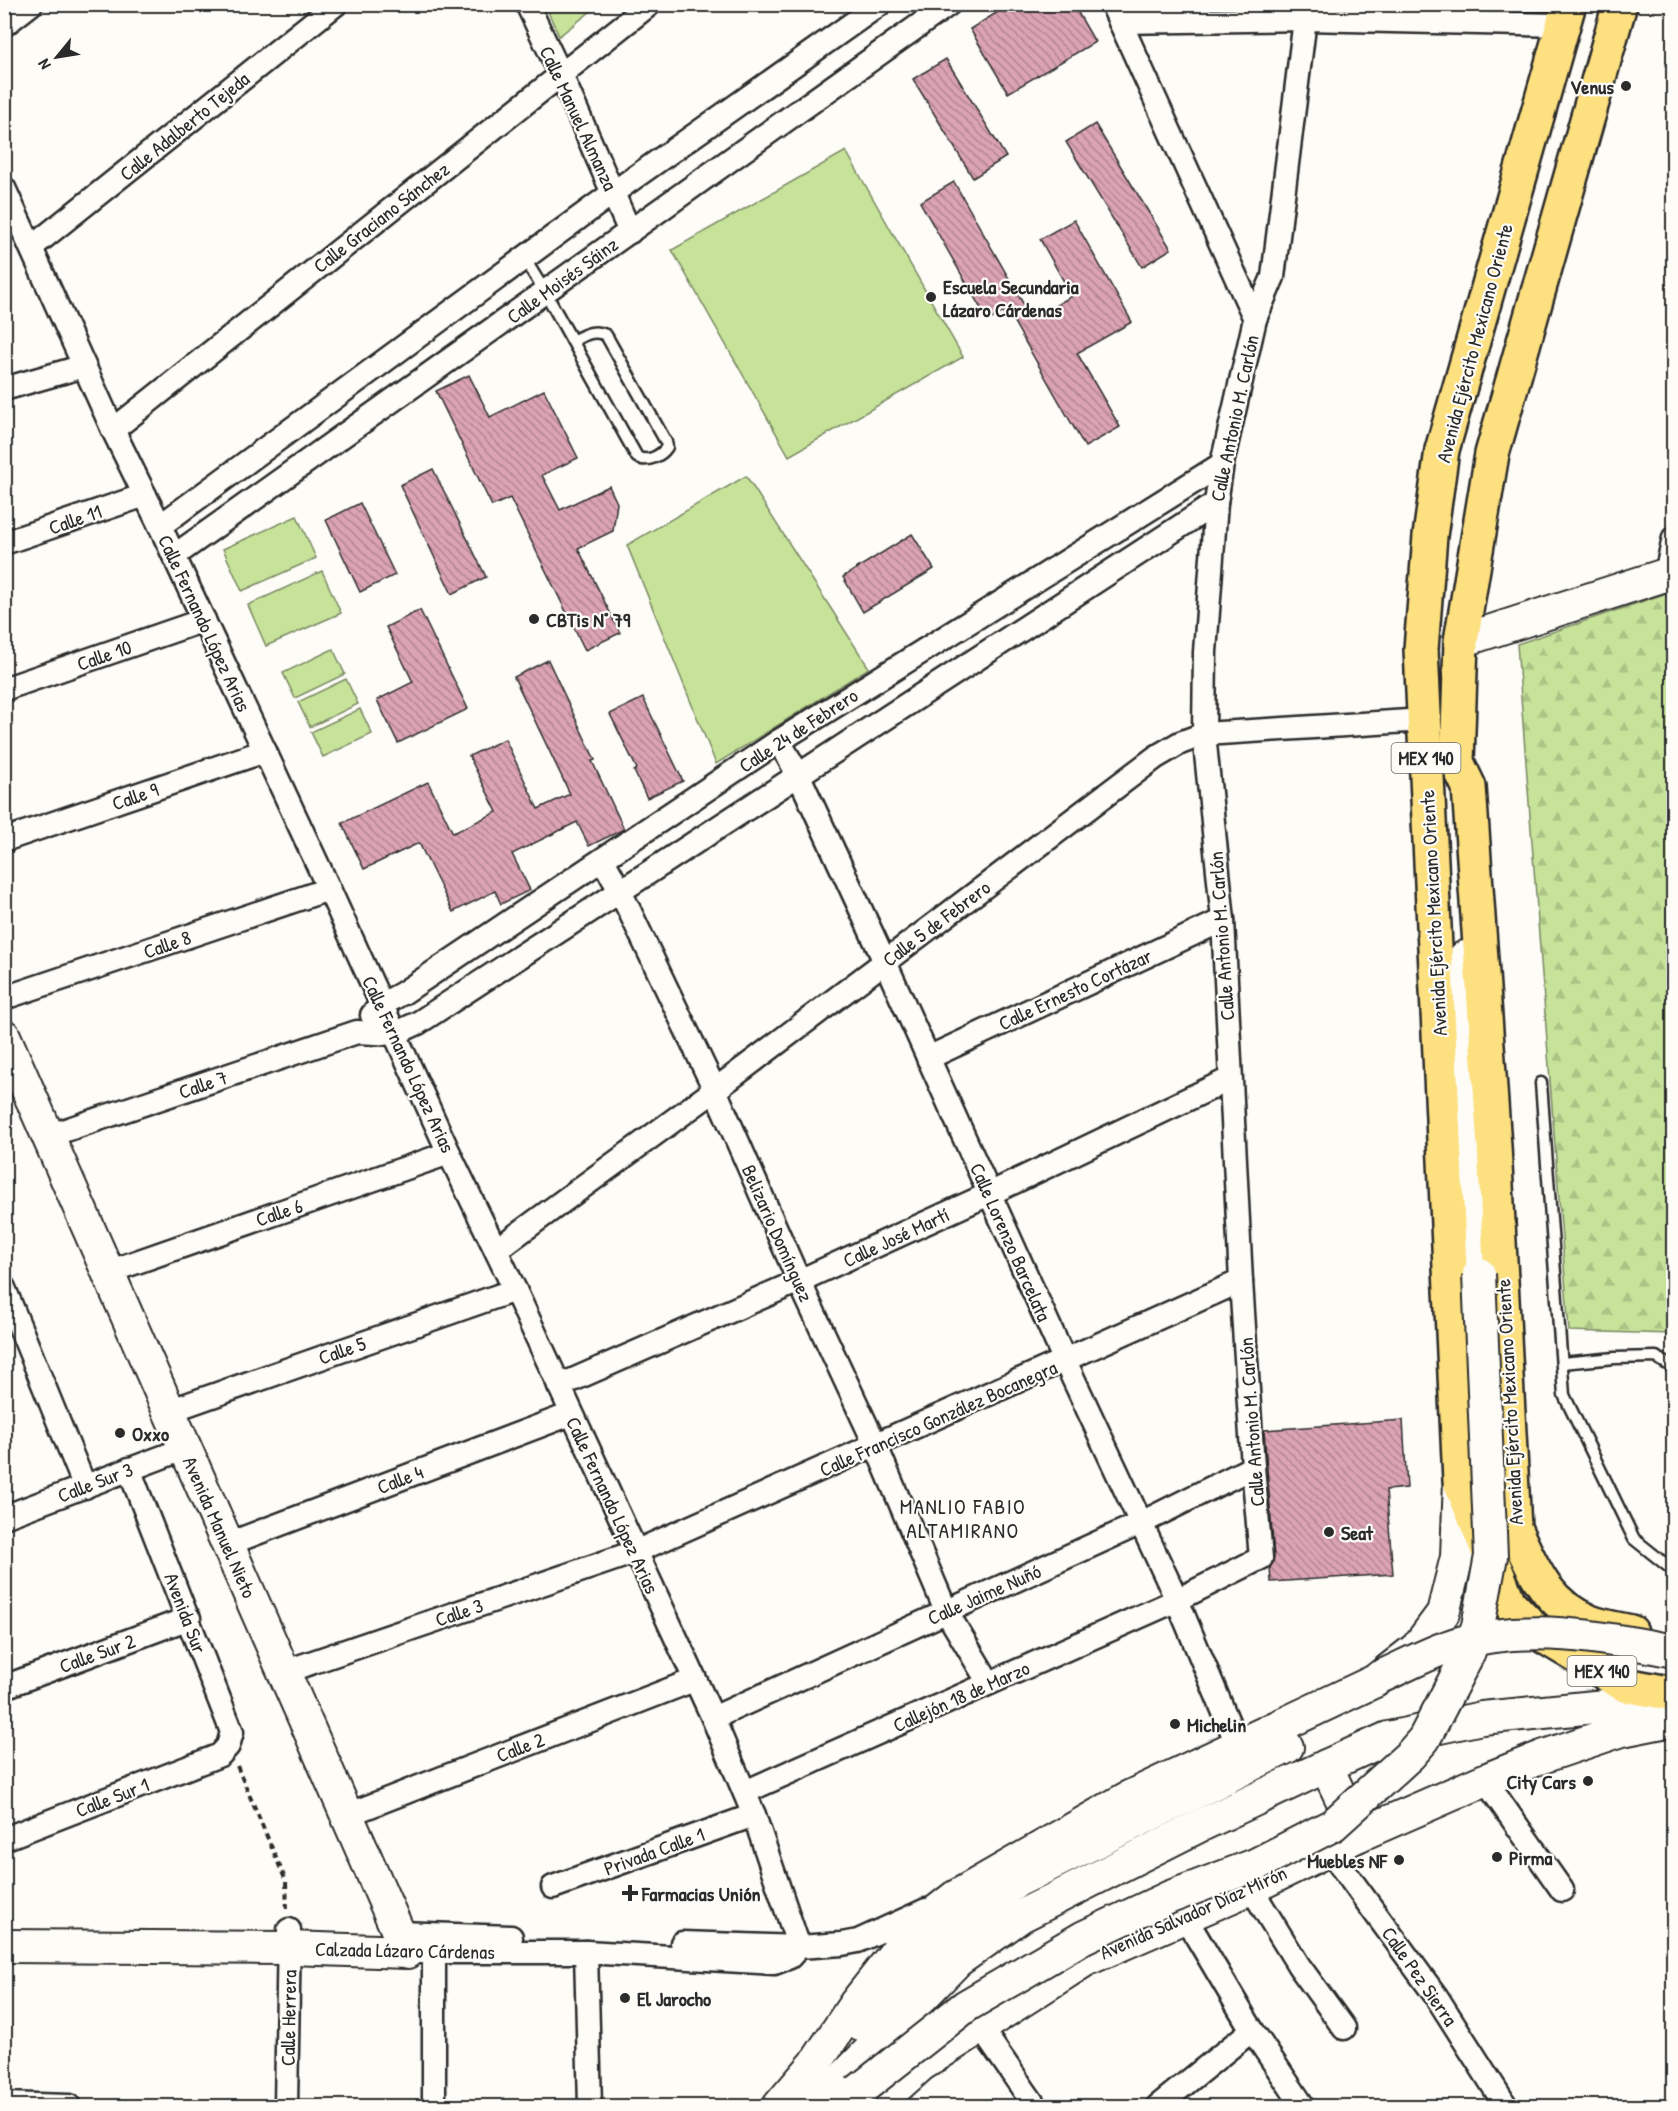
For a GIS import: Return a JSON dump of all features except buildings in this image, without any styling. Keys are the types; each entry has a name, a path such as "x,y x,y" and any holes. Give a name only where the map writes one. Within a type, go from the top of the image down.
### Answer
{"main road":[{"name":"Avenida Ejército Mexicano Oriente","path":"1479,1274 1457,762 1461,641 1492,454 1620,4"},
{"name":"Avenida Ejército Mexicano Oriente","path":"1566,15 1442,450 1430,536 1420,649 1460,1481 1509,1602 1537,1632 1625,1685 1671,1718"},
{"path":"1461,641 1670,573"},
{"name":"Avenida Ejército Mexicano Oriente","path":"1457,762 1469,787 1470,798 1494,1146 1514,1528 1538,1579 1558,1603 1590,1622 1674,1642"},
{"name":"Avenida Manuel Nieto","path":"4,1036 347,1815 419,1942"},
{"name":"Avenida Salvador Díaz Mirón","path":"858,2102 966,2006 1084,1937 1170,1897 1255,1865 1333,1825 1410,1755 1424,1739 1468,1654 1478,1626 1491,1556 1479,1274"},
{"path":"815,2064 846,2040 954,1926 1017,1881 1323,1729 1380,1677 1418,1648 1443,1613 1457,1557 1460,1481"},
{"path":"779,2106 815,2064 855,2004 914,1929 955,1897 1129,1797 1380,1677 1456,1644 1497,1636 1562,1633 1674,1651"},
{"path":"816,2106 957,1961 1021,1916 1201,1825 1388,1737 1482,1718 1615,1706 1671,1718"},
{"name":"Avenida Salvador Díaz Mirón","path":"858,2102 981,2028 1085,1960 1251,1888 1359,1835 1542,1756 1622,1730 1671,1718"},
{"path":"1326,1766 1359,1835"},
{"name":"Calzada Lázaro Cárdenas","path":"4,1926 289,1939 419,1942"},
{"name":"Calzada Lázaro Cárdenas","path":"4,1946 289,1939"}],"street":[{"path":"4,25 31,4"},
{"name":"Calle Adalberto Tejeda","path":"32,247 336,4"},
{"name":"Calle Manuel Almanza","path":"527,4 614,192 630,232"},
{"name":"Calle Graciano Sánchez","path":"113,430 650,4"},
{"name":"Calle Moisés Sáinz","path":"160,526 614,192 880,4"},
{"name":"Calle Moisés Sáinz","path":"174,556 949,4"},
{"path":"1116,13 1305,19 1566,15"},
{"name":"Calle Antonio M. Carlón","path":"1116,13 1255,319"},
{"name":"Calle Antonio M. Carlón","path":"1262,1558 1253,1467 1241,1281 1223,920 1204,734 1205,652 1216,503 1222,464 1255,319 1273,277 1305,19"},
{"name":"Calle Fernando López Arias","path":"6,193 113,430 204,620 449,1153 713,1718 754,1815 799,1947"},
{"path":"4,389 84,366"},
{"name":"Calle 24 de Febrero","path":"381,1005 404,993 779,741 1222,464"},
{"name":"Calle 11","path":"4,543 145,495"},
{"name":"Calle 24 de Febrero","path":"394,1034 418,1023 1216,503"},
{"path":"1670,573 1674,538"},
{"name":"Calle 10","path":"4,689 204,620"},
{"name":"Calle 5 de Febrero","path":"496,1250 715,1089 1156,757 1180,743 1204,734 1424,720"},
{"name":"Calle Lorenzo Barcelata","path":"779,741 799,776 1065,1361 1177,1600 1238,1746"},
{"name":"Calle 9","path":"4,840 265,751"},
{"name":"Belizario Domínguez","path":"603,860 715,1089 799,1281 876,1446 946,1611 989,1683"},
{"name":"Calle 8","path":"4,998 329,889"},
{"name":"Calle Ernesto Cortázar","path":"928,1058 1223,920"},
{"name":"Calle 7","path":"357,1032 381,1005"},
{"name":"Calle 7","path":"48,1136 357,1032 394,1034"},
{"name":"Calle José Martí","path":"559,1386 799,1281 989,1194 1230,1079"},
{"name":"Calle 6","path":"108,1272 449,1153"},
{"name":"Calle Francisco González Bocanegra","path":"635,1552 1241,1281"},
{"path":"4,1288 14,1336 85,1487"},
{"name":"Calle 5","path":"169,1411 515,1290"},
{"name":"Calle 4","path":"228,1544 571,1414"},
{"name":"Calle Sur 3","path":"4,1517 186,1448"},
{"name":"Calle Jaime Nuñó","path":"713,1718 1141,1523 1253,1467"},
{"name":"Avenida Sur","path":"129,1469 232,1732 224,1751"},
{"name":"Calle 3","path":"284,1672 635,1552"},
{"name":"Callejón 18 de Marzo","path":"745,1792 1177,1600 1262,1558"},
{"name":"Calle Sur 2","path":"4,1687 189,1618"},
{"name":"Calle 2","path":"347,1815 694,1680"},
{"name":"Calle Sur 1","path":"4,1839 224,1751"},
{"path":"1485,1780 1562,1890"},
{"name":"Privada Calle 1","path":"553,1887 754,1815"},
{"name":"Calle Pez Sierra","path":"1329,1850 1436,1995 1506,2106"},
{"path":"1251,1888 1299,1966 1344,2028"},
{"name":"Calzada Lázaro Cárdenas","path":"419,1942 799,1947 842,1944 858,1941 955,1897"},
{"path":"1185,1917 1252,2030 1303,2106"},
{"name":"Calle Herrera","path":"286,2106 289,1939"},
{"path":"419,1942 434,2106"},
{"name":"Calzada Lázaro Cárdenas","path":"419,1942 774,1963 790,1957 799,1947"},
{"path":"586,1952 590,2106"},
{"path":"981,2028 1035,2106"},
{"path":"1158,2106 1252,2030"},
{"path":"4,2104 69,2106"}],"lane":[{"path":"524,258 637,457 650,460 665,451 668,447 666,442 606,335 591,332 572,341"},
{"path":"1541,1083 1564,1395 1634,1539 1674,1571"},
{"path":"1562,1363 1656,1357 1674,1368"}],"path":[{"path":"224,1751 286,1881 289,1939"}],"green space":[{"path":"545,5 599,5 559,36"},
{"path":"846,151 963,357 789,456 672,250"},
{"path":"746,476 869,668 716,764 627,545"},
{"path":"297,516 316,558 242,591 223,549"},
{"path":"322,571 341,613 266,646 248,605"},
{"path":"1673,591 1673,1334 1569,1331 1517,644"},
{"path":"333,649 345,674 295,698 283,673"},
{"path":"346,679 358,704 310,727 298,702"},
{"path":"360,709 372,734 323,757 311,732"}],"place":[{"name":"Venus","path":"1626,86"},
{"name":"Escuela Secundaria Lázaro Cárdenas","path":"931,297"},
{"name":"CBTis N° 79","path":"534,619"},
{"name":"Oxxo","path":"120,1433"},
{"name":"Seat","path":"1329,1532"},
{"name":"Michelin","path":"1175,1724"},
{"name":"City Cars","path":"1588,1781"},
{"name":"Pirma","path":"1497,1857"},
{"name":"Muebles NF","path":"1399,1860"},
{"name":"Farmacias Unión","path":"630,1893"},
{"name":"El Jarocho","path":"625,1998"}],"district":[{"name":"MANLIO FABIO ALTAMIRANO","path":"963,1518"}]}
